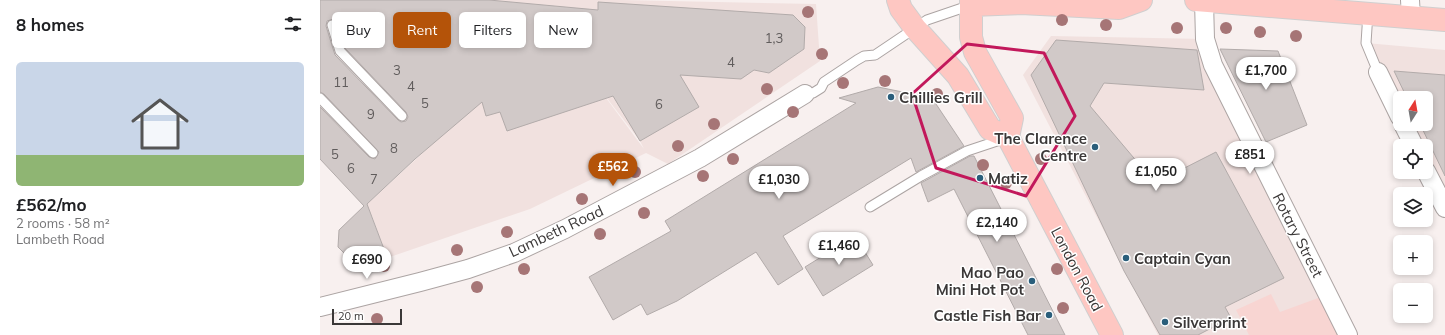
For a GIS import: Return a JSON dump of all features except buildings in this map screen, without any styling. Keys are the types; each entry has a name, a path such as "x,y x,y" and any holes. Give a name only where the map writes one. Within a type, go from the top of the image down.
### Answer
{"main road":[{"path":"895,3 958,76 990,129 1008,137 1012,118 975,52 971,37 971,3 1021,3 1119,8 1141,0"},
{"path":"1200,0 1368,13 1410,8 1445,20"},
{"name":"London Road","path":"1008,137 1112,335"}],"street":[{"name":"Rotary Street","path":"1200,0 1205,39 1213,65 1348,335"},
{"path":"1378,72 1393,103"},
{"name":"Lambeth Road","path":"320,307 448,275 514,253 565,229 700,158 805,94"},
{"path":"1430,179 1445,208"}],"lane":[{"name":"Lambeth Road","path":"805,94 813,94 821,88 824,82 857,60 864,56 875,55 927,20 971,3"},
{"path":"1368,13 1366,43 1378,72"},
{"path":"339,48 340,51 402,116"},
{"path":"320,98 372,153"},
{"path":"870,207 921,176 967,151 1008,137"}],"highlighted area":[{"path":"967,44 1044,53 1075,116 1026,196 936,168 912,94"}],"shaded area":[{"path":"416,0 621,0 816,4 820,61 668,164 646,153 530,209 387,258 372,216 364,207 428,148 420,48 451,48 451,12 417,12","holes":["586,71 640,141 644,149"]},
{"path":"1051,36 1205,39 1348,335 1158,335 1023,75"},
{"path":"1366,43 1445,50 1445,200 1433,176 1433,139 1414,139 1410,131 1433,131 1433,91 1396,91"},
{"path":"1271,294 1280,312 1321,297 1340,335 1249,335 1236,310"}],"place":[{"name":"Chillies Grill","path":"891,97"},
{"name":"The Clarence Centre","path":"1095,147"},
{"name":"Matiz","path":"980,178"},
{"name":"Captain Cyan","path":"1126,258"},
{"name":"Mao Pao Mini Hot Pot","path":"1032,281"},
{"name":"Castle Fish Bar","path":"1049,315"},
{"name":"Silverprint","path":"1165,322"}]}
